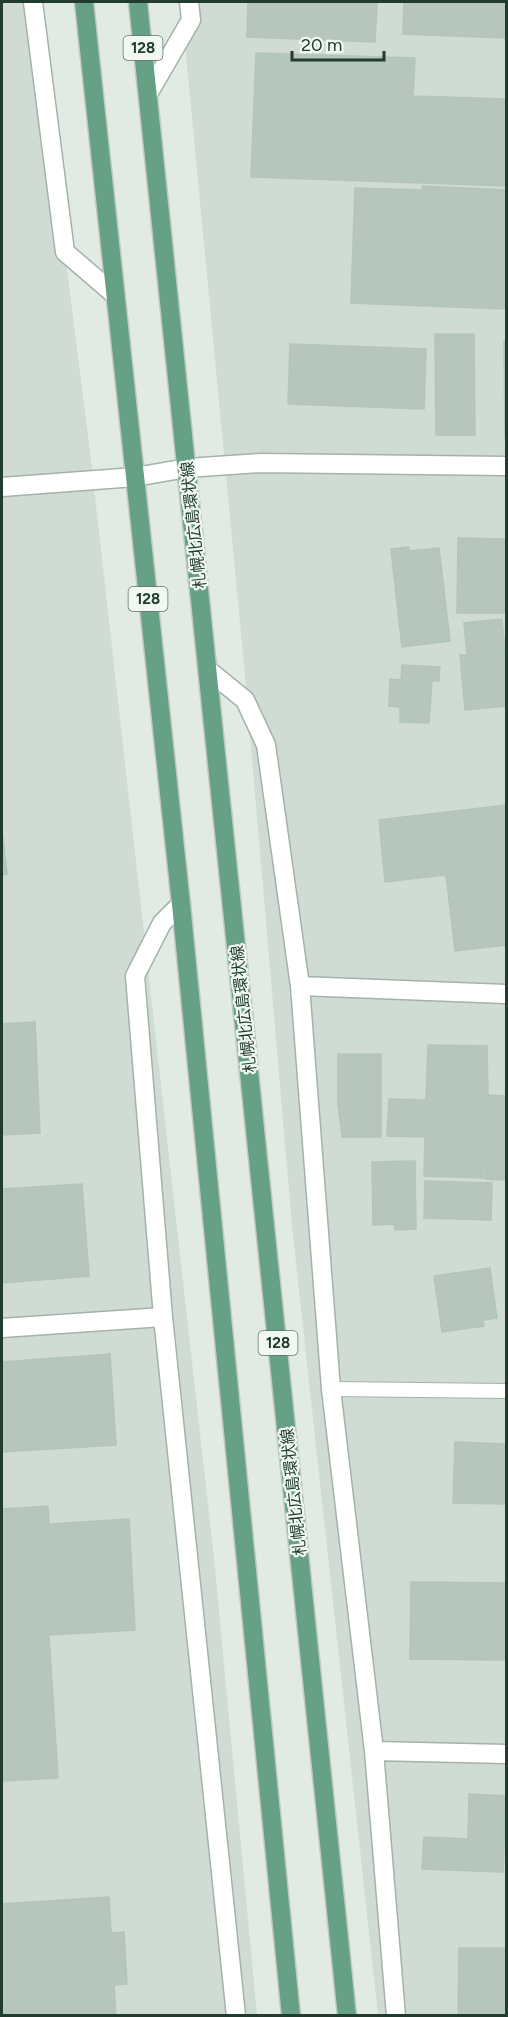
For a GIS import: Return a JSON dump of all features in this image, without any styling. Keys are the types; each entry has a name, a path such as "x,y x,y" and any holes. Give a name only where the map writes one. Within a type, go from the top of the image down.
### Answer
{"main road":[{"name":"128","path":"84,2 181,904 291,2016"},
{"name":"札幌北広島環状線","path":"138,2 347,2016"}],"street":[{"path":"33,2 65,252 115,295"},
{"path":"148,94 191,20 189,2"},
{"path":"2,487 135,477 187,468 260,463 507,466"},
{"path":"208,670 245,700 266,745 300,986 331,1389 374,1751 396,2016"},
{"path":"181,904 162,923 135,976 164,1317 236,2016"},
{"path":"300,986 507,994"},
{"path":"2,1328 164,1317"},
{"path":"374,1751 507,1754"}],"lane":[{"path":"331,1389 507,1390"}],"shaded area":[{"path":"2,2 33,2 90,451 214,1558 257,2015 2,2016"},
{"path":"181,2 506,2 506,2015 378,2015 292,1226 244,665"}],"building":[{"path":"248,2 377,2 375,42 247,37"},
{"path":"404,2 506,2 506,38 403,34"},
{"path":"256,53 415,58 413,96 506,99 506,186 251,177"},
{"path":"422,186 506,190 506,309 351,303 355,188 422,190"},
{"path":"435,334 474,334 475,435 436,435"},
{"path":"504,341 506,341 506,438 505,438"},
{"path":"290,344 426,349 424,409 288,404"},
{"path":"458,538 506,539 506,613 457,613"},
{"path":"409,547 409,551 439,548 450,641 402,647 391,549"},
{"path":"502,619 506,664 506,706 465,710 460,655 467,655 464,623"},
{"path":"402,665 440,667 439,681 432,681 429,723 400,722 400,707 389,706 390,679 401,680"},
{"path":"506,805 506,945 455,951 446,875 385,882 379,820"},
{"path":"2,829 7,874 2,875"},
{"path":"35,1022 40,1133 2,1135 2,1024"},
{"path":"428,1045 487,1046 488,1095 483,1178 424,1176 425,1137 387,1136 389,1099 426,1100"},
{"path":"338,1054 381,1054 381,1137 342,1137 338,1104"},
{"path":"488,1095 506,1096 506,1180 485,1179"},
{"path":"415,1161 416,1229 395,1230 394,1224 373,1225 372,1162"},
{"path":"425,1181 492,1183 491,1220 424,1218"},
{"path":"82,1184 89,1276 2,1283 2,1189"},
{"path":"490,1268 497,1318 483,1320 484,1326 442,1332 434,1276"},
{"path":"110,1354 116,1445 2,1452 2,1362"},
{"path":"455,1442 506,1444 506,1504 453,1503"},
{"path":"48,1506 49,1524 129,1519 135,1630 49,1635 58,1778 2,1781 2,1509"},
{"path":"411,1582 506,1583 506,1660 410,1659"},
{"path":"469,1794 506,1796 503,1872 422,1869 424,1837 468,1839"},
{"path":"109,1897 111,1933 124,1932 127,1984 114,1985 116,2016 2,2016 2,1904"},
{"path":"459,1948 506,1948 506,2016 458,2016"}]}
